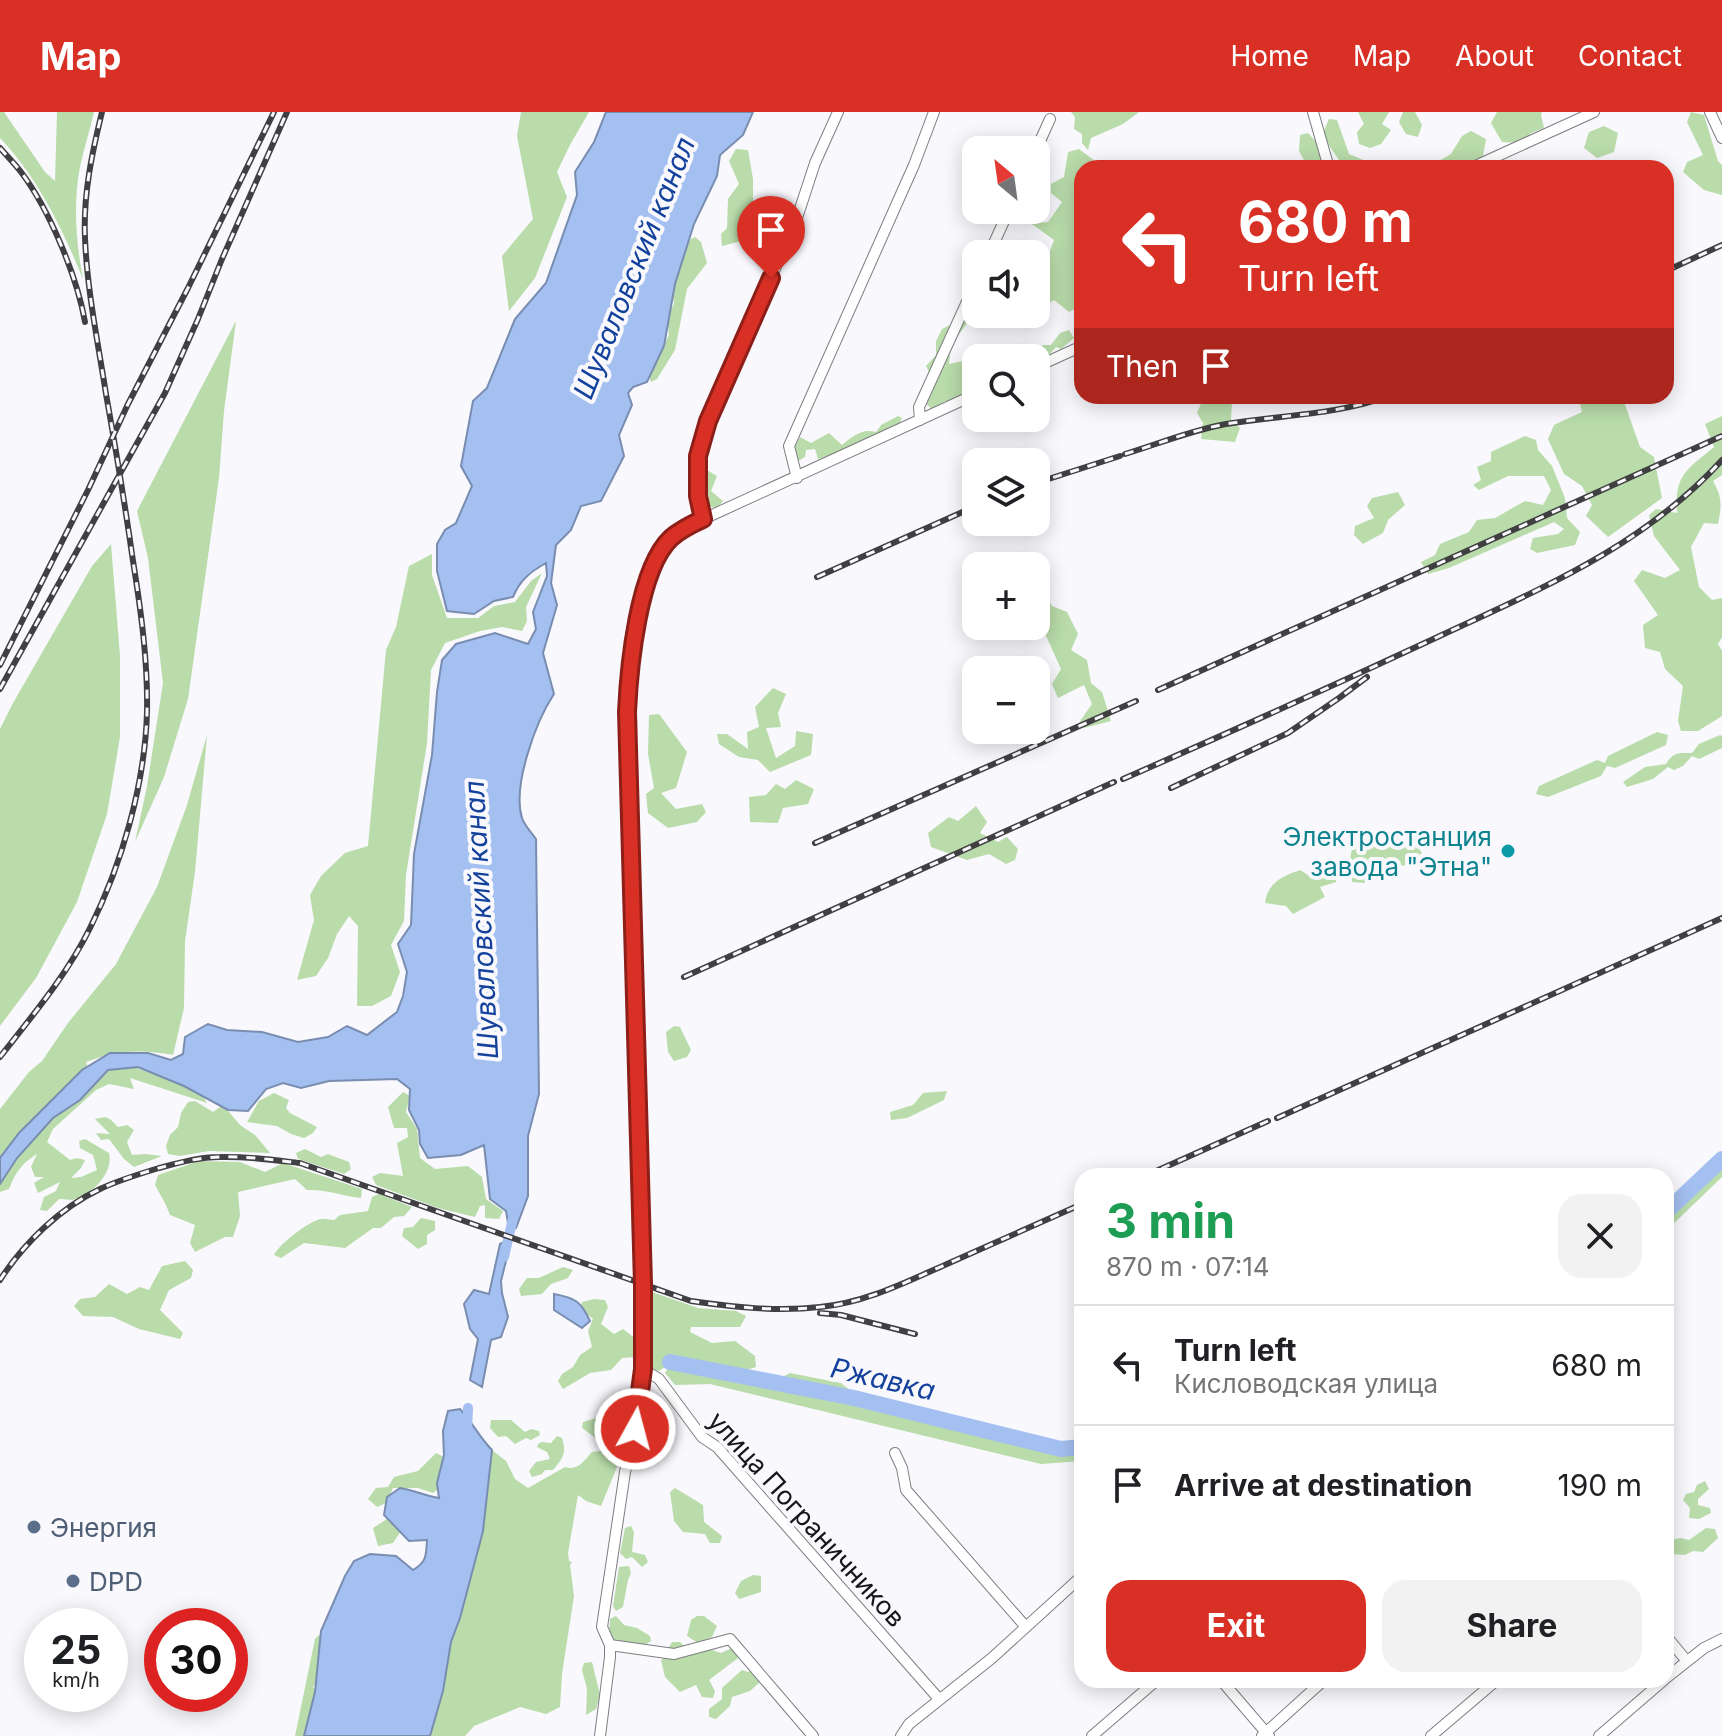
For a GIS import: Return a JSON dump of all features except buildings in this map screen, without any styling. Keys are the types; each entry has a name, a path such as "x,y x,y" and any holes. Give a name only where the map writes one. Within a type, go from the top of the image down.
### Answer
{"street":[{"path":"703,519 698,496 698,456 708,421 796,221 815,163 838,112"},
{"path":"797,478 789,446 914,165 934,112"},
{"path":"1313,112 1327,160"},
{"path":"1489,160 1594,112"},
{"path":"1710,112 1722,138"},
{"path":"1042,136 1050,119"},
{"path":"920,420 919,407 962,313"},
{"path":"1050,361 1074,350"},
{"path":"600,1736 610,1657 610,1645 602,1627 643,1369 641,1148 627,712 638,614 653,564 671,538 703,519 962,400"},
{"name":"улица Пограничников","path":"643,1369 659,1379 702,1437 717,1447 939,1699"},
{"path":"895,1453 902,1468 906,1490 1025,1626"},
{"path":"901,1736 909,1724 992,1658 1074,1583"},
{"path":"610,1645 674,1654 730,1639 813,1736"},
{"path":"1674,1671 1704,1648 1722,1639"},
{"path":"1674,1646 1686,1660"},
{"path":"1092,1736 1148,1688"},
{"path":"1227,1688 1265,1735 1315,1688"},
{"path":"1431,1736 1488,1688"},
{"path":"1599,1736 1655,1688"}],"green space":[{"path":"0,112 4,112 45,172 55,181 57,112 94,112 80,167 76,209 83,279 48,204 14,153 0,138"},
{"path":"521,112 589,112 557,172 567,197 535,278 509,311 502,256 533,219 517,136"},
{"path":"1071,112 1139,112 1123,124 1091,138 1088,150 1082,143 1082,134 1074,129 1075,117"},
{"path":"1358,112 1389,112 1382,124 1391,130 1381,144 1370,148 1359,144 1357,132 1364,124"},
{"path":"1403,112 1415,112 1422,125 1418,137 1406,134 1399,122"},
{"path":"1497,112 1542,112 1544,128 1531,133 1521,143 1502,142 1491,123"},
{"path":"1691,112 1704,115 1718,161 1722,165 1722,195 1704,190 1683,172 1687,162 1703,155 1687,122"},
{"path":"1329,119 1337,120 1349,154 1363,160 1339,160 1322,135"},
{"path":"1604,126 1618,133 1614,152 1597,158 1584,148 1589,132"},
{"path":"1471,131 1486,139 1482,160 1441,160 1451,154 1462,136"},
{"path":"1308,133 1316,142 1322,160 1304,160 1299,151 1300,135"},
{"path":"736,149 748,150 753,203 745,213 741,241 722,246 721,234 727,228 728,199 739,184 729,161"},
{"path":"1079,149 1094,160 1074,160 1074,310 1069,312 1054,300 1050,303 1050,251 1054,240 1032,224 1050,224 1062,202 1051,193 1051,184 1064,177 1068,152"},
{"path":"695,237 701,242 707,263 687,289 675,350 657,379 651,382 648,374 669,335 667,317 674,304 672,288 687,241"},
{"path":"962,309 964,328 951,346 949,364 962,361 962,397 945,401 932,409 927,405 926,383 930,374 926,366 936,355 936,341 942,329 952,324"},
{"path":"236,321 219,478 188,699 164,777 135,842 163,683 148,558 137,511"},
{"path":"1069,330 1074,338 1050,354 1050,345 1060,333"},
{"path":"1201,404 1232,404 1231,419 1240,428 1235,442 1201,439 1203,423 1197,413"},
{"path":"1580,404 1625,404 1640,447 1654,457 1662,498 1608,537 1586,516 1592,505 1582,486 1564,474 1548,439 1554,425 1582,412"},
{"path":"898,416 902,418 899,425 847,450 818,459 815,449 806,450 805,457 798,461 793,450 800,437 811,443 829,433 842,445 862,432 876,432 881,425"},
{"path":"1722,416 1722,475 1713,481 1720,501 1718,524 1704,523 1691,547 1699,587 1712,600 1722,598 1722,637 1718,644 1722,651 1722,716 1698,731 1681,731 1678,721 1683,686 1665,669 1660,652 1645,648 1643,625 1658,615 1634,581 1642,570 1665,578 1680,570 1654,536 1649,515 1656,509 1677,513 1681,481 1690,467 1714,447 1705,424"},
{"path":"1525,436 1536,440 1538,450 1552,466 1565,498 1567,518 1580,532 1575,545 1537,553 1530,549 1533,538 1558,534 1564,529 1554,522 1449,568 1428,574 1421,562 1435,555 1440,544 1469,532 1477,520 1495,518 1525,501 1543,505 1551,490 1544,476 1508,476 1479,490 1473,485 1481,480 1477,467 1491,461 1491,452"},
{"path":"701,437 711,446 705,469 717,476 711,491 723,501 716,509 706,504 709,496 696,490"},
{"path":"1398,492 1405,505 1388,520 1383,533 1363,544 1354,535 1355,526 1374,518 1367,506 1372,498"},
{"path":"111,544 120,656 120,737 107,814 77,902 36,978 0,1026 0,729 92,566"},
{"path":"432,554 432,575 447,618 478,618 494,606 515,602 531,581 542,573 526,607 527,621 522,631 502,627 445,643 431,670 427,743 406,875 404,921 391,945 400,972 391,996 372,1006 357,1006 358,926 349,916 316,976 297,980 314,920 310,895 321,876 345,853 368,846 386,650 396,627 409,566"},
{"path":"1050,602 1067,612 1078,634 1071,650 1087,660 1091,683 1102,692 1111,721 1084,728 1080,721 1092,704 1084,685 1058,698 1052,684 1061,669 1048,640"},
{"path":"773,688 786,694 778,713 781,727 766,728 776,758 795,746 796,731 813,734 811,755 770,772 758,760 739,757 719,744 717,734 727,734 748,749 747,732 759,727 755,707"},
{"path":"659,714 687,752 676,788 661,793 676,809 702,804 706,812 697,822 668,828 648,813 646,794 654,788 648,754 649,715"},
{"path":"1657,732 1668,735 1666,745 1615,768 1607,766 1601,776 1548,797 1536,794 1539,786 1597,760 1605,763 1608,756"},
{"path":"207,735 195,872 185,941 184,1008 173,1055 129,1052 86,1062 89,1070 121,1063 199,1089 207,1103 130,1078 134,1089 109,1084 96,1090 53,1129 47,1142 70,1160 85,1160 71,1178 97,1170 93,1155 80,1148 79,1141 85,1139 109,1153 108,1168 100,1182 86,1194 72,1200 59,1199 47,1211 40,1210 44,1197 56,1191 60,1182 38,1193 34,1183 44,1177 35,1177 31,1167 37,1154 20,1169 9,1189 0,1192 0,1109 29,1072 42,1061 116,964 157,887 187,805"},
{"path":"1720,735 1722,748 1699,759 1692,756 1683,766 1674,770 1668,767 1653,779 1627,787 1623,782 1645,767 1666,764 1676,754 1692,753 1699,744"},
{"path":"796,780 814,789 808,804 783,808 778,823 750,822 749,797 766,795 776,784 785,789"},
{"path":"976,806 987,822 980,833 998,842 1007,837 1018,849 1015,860 1006,864 989,854 967,860 931,847 928,833 949,817 958,821"},
{"path":"1392,832 1409,832 1422,853 1403,866 1390,857 1388,871 1365,883 1352,882 1352,847 1373,838 1386,841"},
{"path":"1319,864 1339,866 1336,882 1320,887 1325,897 1293,914 1286,906 1265,903 1269,890 1277,881 1300,870 1313,878"},
{"path":"674,1026 680,1027 691,1050 687,1057 674,1061 668,1052 666,1032"},
{"path":"947,1091 944,1100 907,1118 891,1120 890,1112 913,1105 923,1093"},
{"path":"403,1092 410,1096 406,1112 417,1129 420,1158 435,1169 468,1166 482,1177 486,1199 503,1211 499,1219 485,1218 485,1205 480,1206 475,1217 438,1208 376,1185 372,1177 380,1173 403,1176 397,1143 408,1137 407,1128 394,1128 388,1107"},
{"path":"274,1093 289,1100 286,1108 290,1113 317,1127 313,1133 304,1138 277,1126 247,1122 259,1101"},
{"path":"195,1101 213,1112 223,1105 270,1153 209,1151 180,1156 168,1154 166,1146 170,1135 178,1127 181,1113 188,1102"},
{"path":"105,1117 118,1127 127,1125 134,1130 127,1142 132,1155 162,1156 134,1167 109,1139 101,1140 96,1133 110,1134 95,1119"},
{"path":"305,1149 321,1157 328,1154 349,1162 351,1169 344,1174 298,1159 296,1153"},
{"path":"1722,1157 1722,1177 1674,1223 1674,1202"},
{"path":"199,1161 240,1162 265,1172 283,1163 362,1189 361,1198 307,1190 295,1179 238,1192 240,1216 233,1237 225,1237 195,1252 190,1243 195,1225 170,1215 155,1185 158,1175"},
{"path":"379,1194 412,1207 404,1216 394,1217 381,1228 373,1228 345,1248 304,1243 281,1258 274,1255 302,1228 323,1219 334,1220 340,1215 368,1211 372,1197"},
{"path":"421,1218 435,1221 435,1230 427,1235 427,1244 418,1249 402,1236 404,1228 413,1227"},
{"path":"185,1261 193,1270 191,1278 169,1290 160,1310 183,1333 180,1339 139,1329 113,1317 83,1316 74,1306 80,1299 95,1297 109,1284 127,1294 140,1287 149,1290 162,1266"},
{"path":"563,1267 573,1270 568,1278 551,1284 542,1294 521,1296 519,1289 527,1278 539,1278"},
{"path":"652,1292 698,1308 736,1311 746,1316 740,1327 691,1327 690,1332 712,1343 735,1341 755,1356 756,1367 743,1371 679,1357 659,1371 651,1368 646,1361"},
{"path":"605,1300 608,1307 601,1324 614,1334 623,1329 641,1343 637,1357 622,1358 611,1370 590,1373 563,1389 558,1381 562,1374 592,1347 588,1331 593,1319 581,1309 582,1302"},
{"path":"682,1360 775,1381 790,1373 841,1383 864,1401 989,1431 1057,1453 1074,1451 1074,1462 1041,1464 710,1384 675,1385 665,1373 670,1365"},
{"path":"614,1408 622,1412 624,1421 612,1428 623,1436 618,1444 597,1439 582,1428 583,1422 607,1415"},
{"path":"491,1420 511,1420 525,1432 531,1429 539,1431 540,1435 515,1444 506,1436 498,1437 490,1428"},
{"path":"557,1436 562,1438 562,1459 553,1470 545,1470 532,1477 529,1471 536,1462 550,1459 547,1452 537,1447 538,1444 551,1443"},
{"path":"492,1450 506,1461 515,1479 528,1488 565,1467 577,1466 592,1452 607,1450 617,1467 601,1506 578,1495 568,1553 572,1562 574,1596 560,1707 546,1714 520,1707 474,1726 465,1736 430,1736 443,1691 451,1642 483,1531"},
{"path":"436,1453 446,1458 441,1487 433,1493 418,1488 393,1488 386,1503 377,1507 368,1499 376,1488 388,1487 394,1477 418,1471"},
{"path":"1705,1481 1709,1489 1698,1499 1698,1505 1710,1508 1711,1513 1699,1519 1689,1518 1690,1508 1683,1500 1686,1494 1694,1492 1697,1485"},
{"path":"675,1488 703,1505 704,1522 722,1536 720,1543 710,1543 705,1534 683,1532 674,1521 670,1492"},
{"path":"390,1517 401,1531 393,1543 378,1546 373,1528"},
{"path":"631,1526 634,1532 632,1552 645,1555 648,1562 642,1567 632,1557 626,1559 620,1553 625,1528"},
{"path":"1706,1528 1715,1529 1718,1538 1703,1552 1674,1554 1674,1539 1689,1540"},
{"path":"629,1566 631,1573 623,1607 616,1611 613,1606 619,1567"},
{"path":"753,1575 761,1576 761,1592 739,1599 735,1593 741,1581"},
{"path":"616,1616 624,1625 650,1636 651,1641 645,1645 615,1641 609,1635 610,1619"},
{"path":"704,1616 717,1626 712,1637 698,1643 687,1636 691,1620"},
{"path":"319,1635 322,1638 320,1678 313,1687 318,1696 307,1736 295,1736 315,1639"},
{"path":"672,1642 680,1642 691,1651 706,1648 721,1653 734,1647 738,1658 709,1680 715,1691 713,1698 702,1697 696,1685 680,1692 665,1677 661,1660 670,1655"},
{"path":"592,1662 600,1695 596,1709 586,1715 587,1689 582,1670 584,1663"},
{"path":"742,1670 754,1670 761,1681 750,1691 732,1697 730,1706 716,1719 709,1717 709,1709 722,1699 722,1688"}],"water":[{"path":"606,112 753,112 743,135 720,155 717,176 694,224 675,284 664,346 647,382 633,387 628,393 632,405 619,435 624,456 601,501 581,506 571,530 556,545 551,583 557,605 543,653 554,694 533,737 520,789 522,818 536,839 539,1094 528,1136 528,1196 516,1228 509,1229 506,1211 490,1199 484,1145 461,1155 428,1158 409,1110 410,1089 397,1079 329,1081 301,1088 283,1083 266,1089 248,1111 228,1110 184,1086 138,1067 108,1070 80,1100 53,1118 17,1158 0,1184 0,1158 19,1133 82,1070 110,1053 148,1053 171,1060 183,1054 185,1037 208,1024 227,1030 262,1032 298,1042 328,1037 347,1026 367,1035 397,1012 407,972 398,944 411,925 414,854 432,755 442,660 456,644 495,633 528,644 536,629 533,612 547,576 546,563 526,577 513,597 494,601 474,614 447,611 437,571 437,544 445,530 456,523 472,486 461,466 473,401 487,388 515,319 546,283 577,195 575,172 594,142"},
{"path":"506,1241 509,1249 501,1281 508,1317 501,1337 491,1340 482,1387 470,1380 478,1339 470,1329 464,1304 474,1290 489,1294 500,1244"},
{"path":"554,1294 576,1302 590,1321 582,1328 554,1310"},
{"path":"460,1409 492,1450 483,1531 451,1642 443,1691 430,1736 304,1736 315,1692 321,1631 354,1561 370,1554 396,1556 413,1570 423,1561 427,1540 409,1541 384,1515 387,1497 400,1488 439,1498 437,1483 444,1455 443,1431 448,1411"}],"waterway":[{"name":"Ржавка","path":"1674,1204 1722,1159"},
{"name":"Шуваловский канал","path":"504,1257 513,1218"},
{"name":"Ржавка","path":"670,1362 854,1398 1061,1449 1074,1448"},
{"name":"Шуваловский канал","path":"467,1431 468,1408"}],"railway":[{"path":"0,1057 48,995 90,928 122,851 142,767 147,693 141,618 86,258 87,190 102,112"},
{"path":"0,665 274,112"},
{"path":"0,689 165,393 287,112"},
{"path":"0,148 31,187 51,224 76,284 85,322"},
{"path":"1674,267 1722,245"},
{"path":"1125,454 1213,427 1360,404"},
{"path":"1158,690 1722,436"},
{"path":"1050,478 1120,456"},
{"path":"1123,779 1391,659 1585,565 1657,519 1722,460"},
{"path":"817,577 962,512"},
{"path":"1171,788 1288,733 1367,677"},
{"path":"815,843 1136,701"},
{"path":"684,977 1114,782"},
{"path":"1277,1118 1722,918"},
{"path":"1163,1168 1268,1121"},
{"path":"0,1280 44,1228 85,1197 144,1173 212,1157 300,1163 691,1301 755,1308 837,1305 885,1291 1074,1208"},
{"path":"820,1313 841,1315 915,1334"}],"place":[{"name":"Электростанция завода \"Этна\"","path":"1508,851"},
{"name":"Энергия","path":"34,1527"},
{"name":"DPD","path":"73,1581"}],"route":[{"path":"635,1429 643,1369 643,1284 628,683 638,614 653,564 671,538 703,519 698,496 698,456 708,421 771,278"}]}
